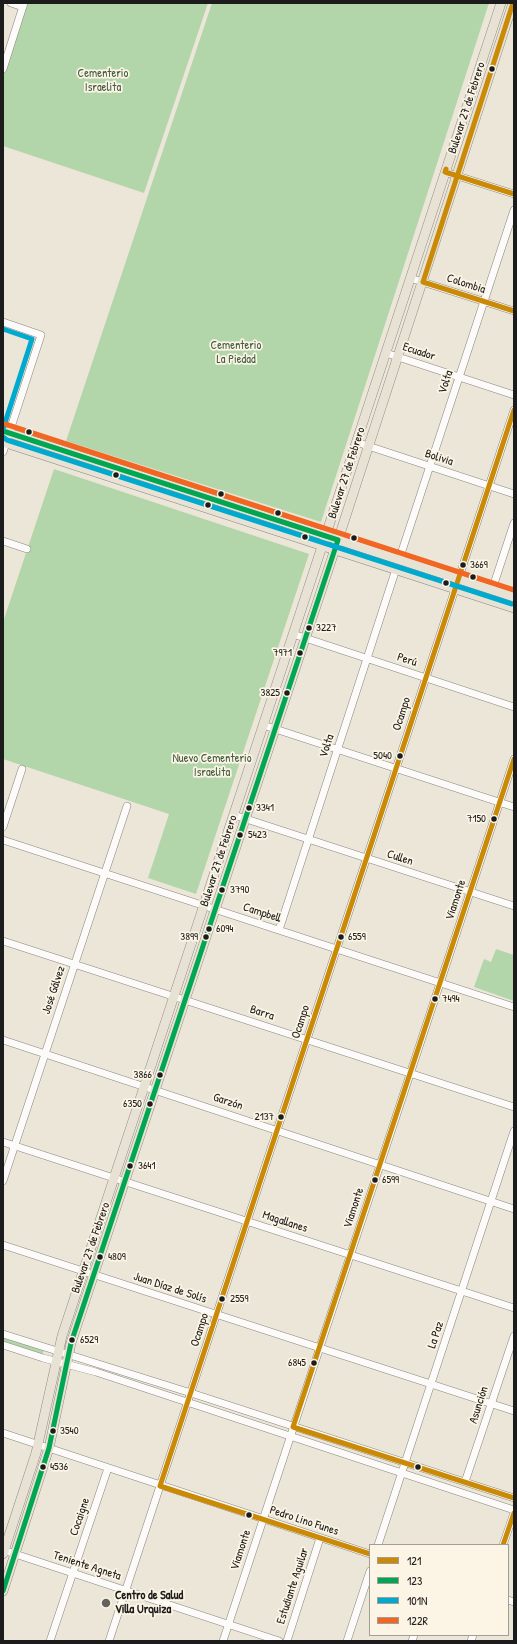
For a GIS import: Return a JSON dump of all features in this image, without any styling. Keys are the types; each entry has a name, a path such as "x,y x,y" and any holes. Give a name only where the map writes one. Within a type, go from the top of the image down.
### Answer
{"main road":[{"name":"Bulevar 27 de Febrero","path":"3,1552 38,1445 58,1351 501,3"},
{"name":"Bulevar 27 de Febrero","path":"3,1591 49,1448 68,1354 369,446 513,3"},
{"path":"6,432 398,565 455,588 514,608"},
{"path":"4,446 324,540"},
{"path":"398,565 458,579 514,597"}],"street":[{"path":"3,69 24,5 11,3"},
{"path":"445,172 514,194"},
{"name":"Volta","path":"279,930 514,210"},
{"name":"Colombia","path":"410,278 514,311"},
{"path":"3,322 41,335 6,432 4,446"},
{"name":"Ecuador","path":"386,353 514,394"},
{"name":"Ocampo","path":"109,1641 514,410"},
{"name":"Bolivia","path":"356,442 514,494"},
{"path":"492,590 514,523"},
{"path":"3,541 27,549"},
{"name":"Perú","path":"293,634 514,707"},
{"path":"263,725 514,807"},
{"name":"Viamonte","path":"223,1641 514,759"},
{"path":"3,827 22,769"},
{"name":"José Gálvez","path":"3,1181 127,806"},
{"name":"Cullen","path":"234,816 514,906"},
{"name":"Campbell","path":"3,840 514,1007"},
{"name":"Barra","path":"3,941 74,965 174,995 514,1107"},
{"name":"Garzón","path":"3,1040 514,1209"},
{"name":"La Paz","path":"378,1544 514,1131"},
{"name":"Magallanes","path":"3,1142 514,1308"},
{"name":"Juan Díaz de Solís","path":"3,1245 514,1411"},
{"path":"3,1334 191,1393 514,1498"},
{"name":"Asunción","path":"465,1482 514,1336"},
{"path":"3,1345 188,1402 514,1511 503,1544"},
{"name":"Pedro Lino Funes","path":"3,1433 369,1554"},
{"name":"Cocaigne","path":"50,1641 108,1468"},
{"name":"Estudiante Aguilar","path":"287,1641 320,1538"},
{"name":"Teniente Agneta","path":"3,1552 15,1554 279,1641"},
{"path":"347,1641 369,1573"}],"green space":[{"name":"Cementerio Israelita","path":"26,3 208,3 144,193 3,146 3,73"},
{"name":"Cementerio La Piedad","path":"212,3 489,3 321,522 66,441"},
{"name":"Nuevo Cementerio Israelita","path":"54,469 309,554 196,894 148,878 169,814 3,759 3,622"},
{"path":"496,949 514,955 514,1001 474,987 484,959 491,962"},
{"path":"3,1337 44,1351 42,1354 3,1341"}],"transit line":[{"name":"121","path":"513,3 423,282 514,311"},
{"name":"121","path":"446,169 445,172 514,194"},
{"name":"101N","path":"3,329 32,339 3,429"},
{"name":"121","path":"369,1554 160,1486 514,410"},
{"name":"122R","path":"5,424 514,590"},
{"name":"123","path":"3,431 338,540 71,1343 49,1448 3,1591"},
{"name":"101N","path":"3,437 7,440 512,604"},
{"name":"121","path":"514,759 293,1427 514,1498"},
{"name":"121","path":"503,1544 514,1513"}],"place":[{"name":"3669","path":"463,565"},
{"name":"3227","path":"309,628"},
{"name":"7971","path":"300,653"},
{"name":"3825","path":"287,693"},
{"name":"5040","path":"400,756"},
{"name":"3341","path":"249,808"},
{"name":"7150","path":"494,819"},
{"name":"5423","path":"240,835"},
{"name":"3790","path":"222,890"},
{"name":"6094","path":"209,929"},
{"name":"3899","path":"206,937"},
{"name":"6559","path":"341,937"},
{"name":"7494","path":"435,999"},
{"name":"3866","path":"160,1075"},
{"name":"6350","path":"150,1104"},
{"name":"2137","path":"281,1117"},
{"name":"3641","path":"130,1166"},
{"name":"6599","path":"375,1180"},
{"name":"4809","path":"100,1257"},
{"name":"2559","path":"222,1299"},
{"name":"6529","path":"72,1340"},
{"name":"6845","path":"314,1363"},
{"name":"3540","path":"53,1431"},
{"name":"4536","path":"43,1467"},
{"name":"Centro de Salud Villa Urquiza","path":"106,1603"}]}
